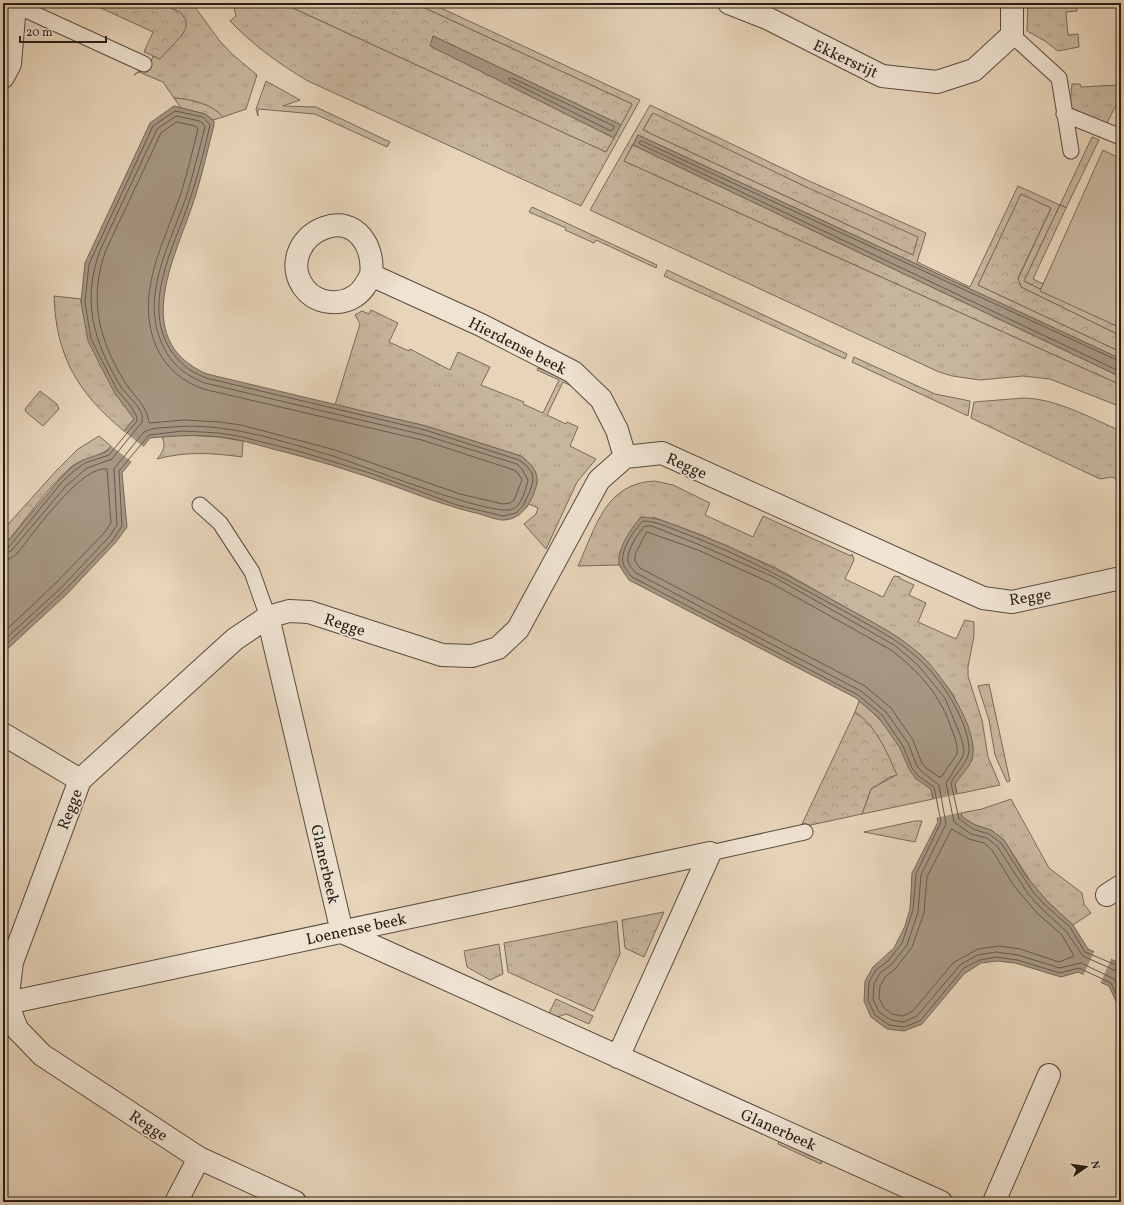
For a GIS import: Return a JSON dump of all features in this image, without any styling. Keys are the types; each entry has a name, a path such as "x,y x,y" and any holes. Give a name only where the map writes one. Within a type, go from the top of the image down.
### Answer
{"street":[{"name":"Ekkersrijt","path":"730,3 771,10 882,76 937,82 974,70 1012,35"},
{"path":"1012,3 1012,35"},
{"path":"3,77 10,64 15,5"},
{"name":"Hierdense beek","path":"371,275 481,325 573,372 601,399 617,430 625,457"},
{"name":"Regge","path":"295,1202 199,1158 42,1055 17,1028 5,1003 12,962 80,780 234,639 268,617 289,611 309,612 442,655 472,656 498,648 518,629 599,480 625,457 662,453 983,598 1012,602 1121,578"},
{"name":"Glanerbeek","path":"268,617 342,932 941,1202"},
{"path":"3,734 80,780"},
{"path":"618,1057 710,853"},
{"name":"Loenense beek","path":"5,1003 710,853"},
{"path":"994,1202 1049,1075"},
{"path":"176,1202 199,1158"}],"lane":[{"path":"15,5 144,64"},
{"path":"1012,35 1058,78 1071,151"},
{"path":"1064,114 1121,137"},
{"path":"200,505 220,524 252,572 268,617"},
{"path":"710,853 805,832"}],"green space":[{"path":"90,3 161,3 181,13 186,20 186,28 182,35 160,59 144,52 153,32"},
{"path":"161,3 192,3 219,40 231,53 257,75 246,109 223,117 218,112 200,103 174,98 163,82 139,72 134,75 139,71 147,72 153,56 160,59 181,13"},
{"path":"237,3 282,3 606,152 632,104 414,3 430,3 640,100 581,206 308,81 267,54 230,21 236,16 234,8"},
{"path":"282,3 414,3 632,104 621,125 433,36 431,46 614,138 606,152"},
{"path":"1028,3 1051,5 1051,3 1076,3 1077,11 1066,12 1068,35 1078,34 1079,47 1058,51 1045,41 1027,31"},
{"path":"266,81 300,100 283,106 316,107 390,142 387,147 315,114 258,109 258,116 256,109"},
{"path":"1072,84 1080,84 1081,87 1118,85 1119,99 1105,127 1073,112 1070,107"},
{"path":"174,98 201,103 218,112 223,117 213,120 205,114 181,108"},
{"path":"650,105 807,180 926,233 917,262 970,287 1018,186 1060,205 1024,281 1121,328 1121,336 1021,287 1018,279 1051,208 1021,195 978,285 1121,352 1121,359 638,135 624,161 1121,385 1121,407 1050,379 1023,376 980,380 952,376 939,372 590,210","holes":["652,114 804,186 913,255 643,130"]},
{"path":"653,113 804,186 918,237 913,255 643,130"},
{"path":"1092,137 1099,140 1066,208 1060,205"},
{"path":"633,145 1121,377 1121,385 624,161"},
{"path":"1103,150 1121,159 1121,328 1040,291"},
{"path":"1021,194 1051,208 1018,278 1021,287 1121,336 1121,352 978,285"},
{"path":"1060,205 1066,208 1033,279 1121,321 1121,328 1024,281"},
{"path":"532,207 657,265 656,268 596,240 594,243 565,230 566,228 529,212"},
{"path":"667,270 847,354 845,359 664,276"},
{"path":"54,296 81,299 126,407 134,419 124,431 94,402 82,388 72,372 59,337"},
{"path":"371,310 398,323 389,342 409,351 410,349 450,370 458,352 490,367 481,385 524,402 523,404 543,413 559,380 537,370 538,368 566,379 581,390 563,382 547,415 566,424 567,422 578,427 570,446 596,459 577,482 546,549 524,524 536,514 538,508 529,504 526,508 534,492 521,456 426,426 335,405 360,324 355,315 362,311 369,314"},
{"path":"854,357 935,394 970,401 968,416 852,362"},
{"path":"40,391 57,404 59,409 43,426 26,412 25,409"},
{"path":"1024,398 1037,399 1061,405 1121,431 1121,481 1112,477 1100,479 971,418 974,402"},
{"path":"183,435 219,437 243,441 242,457 221,454 189,454 168,456 157,459 164,448 162,437"},
{"path":"99,436 111,446 103,453 81,461 71,467 44,496 3,547 3,530 55,472 78,449"},
{"path":"655,481 673,485 710,503 705,515 753,537 763,516 851,556 852,554 854,560 845,579 883,597 894,576 900,577 899,578 914,585 909,595 926,603 918,622 956,639 965,620 974,622 974,636 968,667 968,676 982,720 988,757 1000,785 957,794 955,783 972,760 973,748 970,735 953,694 923,657 899,638 778,569 704,536 653,517 620,552 619,565 578,566 597,522 613,498 624,490 638,484"},
{"path":"989,684 1010,781 1007,782 995,755 989,720 978,686"},
{"path":"859,701 876,716 890,733 899,745 913,774 931,789 933,799 862,814 871,789 896,775 889,757 875,732 855,712"},
{"path":"855,712 875,732 897,775 890,777 871,789 862,814 806,826 806,823 802,824"},
{"path":"1011,799 1049,868 1082,893 1084,904 1091,913 1073,925 1036,890 1004,840 991,830 975,825 962,817 961,813 982,809"},
{"path":"915,821 922,821 915,842 864,832"},
{"path":"664,912 644,957 625,948 622,920"},
{"path":"617,921 620,954 594,1011 508,972 504,943"},
{"path":"499,944 503,974 490,980 467,967 464,951"},
{"path":"556,999 593,1016 589,1024 566,1014 555,1018 548,1015"},
{"path":"779,1141 822,1161 821,1164 778,1144"}],"water":[{"path":"433,36 621,125 614,138 430,46"},
{"path":"174,106 205,114 214,121 199,185 179,241 165,292 163,317 169,339 183,359 207,374 426,426 521,456 535,471 537,483 533,496 526,508 516,517 500,520 446,505 376,480 303,457 246,442 211,436 150,438 122,473 127,527 116,542 67,594 3,653 3,547 59,480 72,467 83,460 106,452 134,419 114,392 88,341 81,302 85,263 150,123"},
{"path":"638,135 1121,359 1121,377 633,145"},
{"path":"641,517 654,518 672,524 730,547 769,566 886,630 906,643 924,658 950,691 971,734 973,747 972,759 955,784 962,817 975,825 991,830 1004,840 1026,876 1048,902 1073,925 1088,949 1117,962 1121,961 1121,1012 1109,986 1078,972 1061,977 1015,963 997,961 981,963 964,974 922,1024 904,1031 887,1029 871,1017 864,1001 865,981 873,967 894,948 905,926 910,909 912,873 938,822 931,789 916,779 909,769 900,748 879,718 856,698 629,580 620,566 619,554 629,533"}],"pier":[{"path":"122,430 145,448 133,463 110,445"},
{"path":"959,794 963,812 935,818 931,800"},
{"path":"1095,950 1112,957 1100,984 1083,976"}]}
